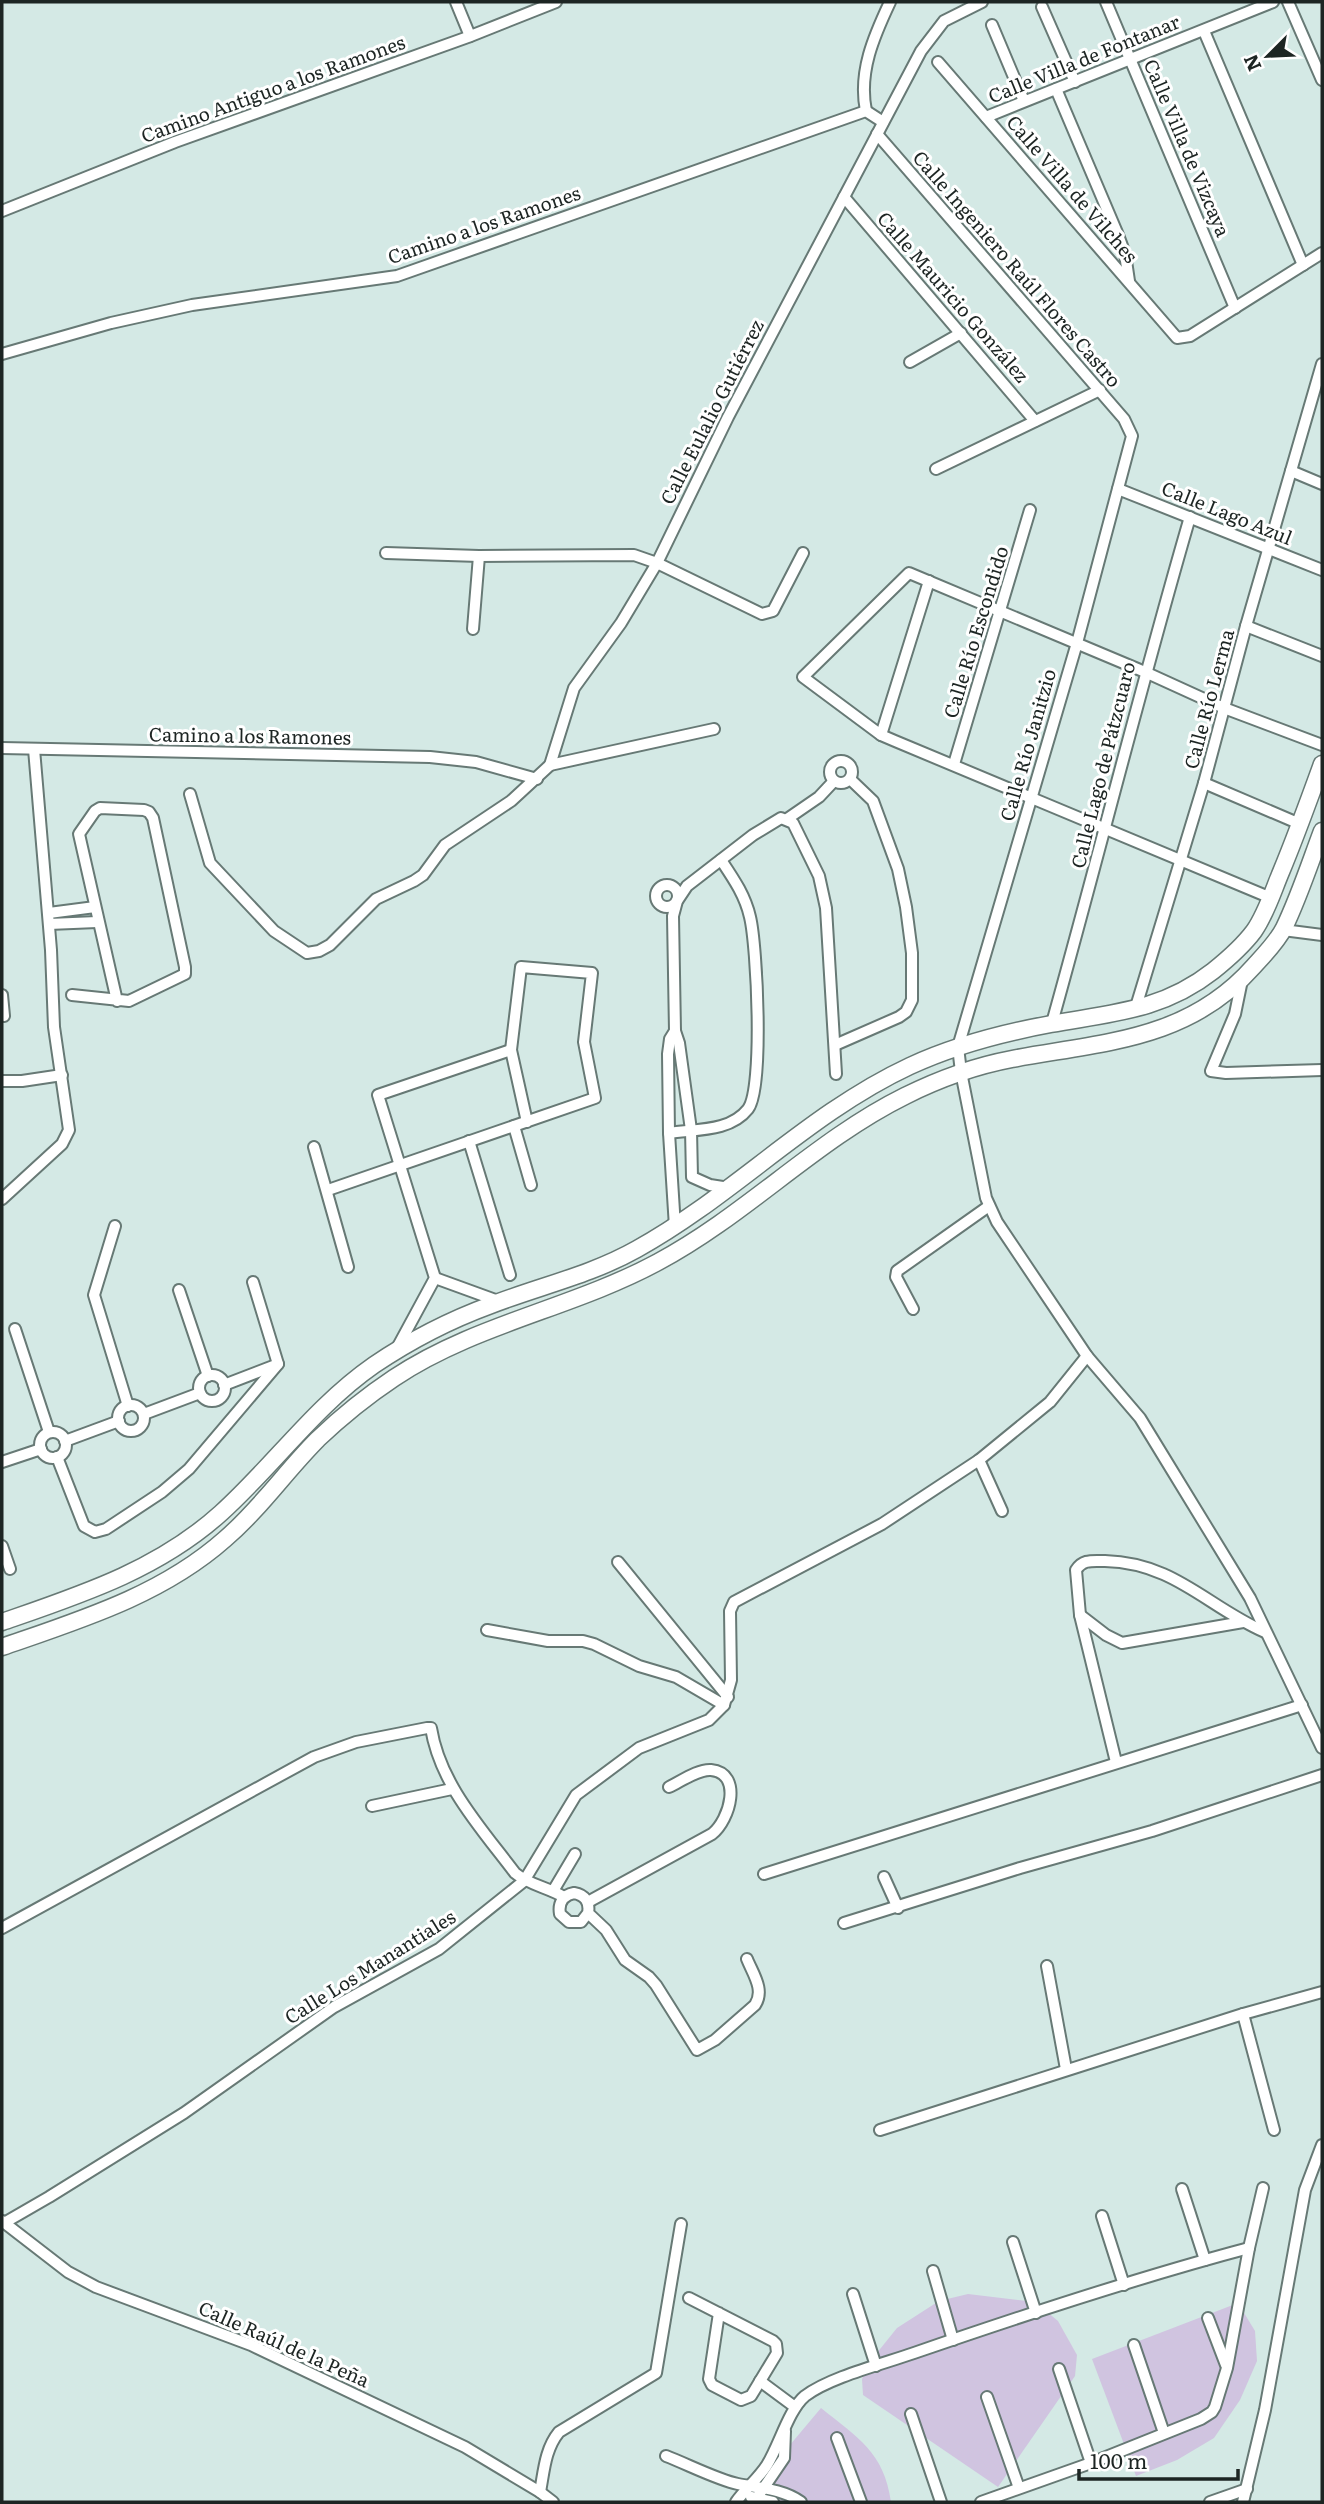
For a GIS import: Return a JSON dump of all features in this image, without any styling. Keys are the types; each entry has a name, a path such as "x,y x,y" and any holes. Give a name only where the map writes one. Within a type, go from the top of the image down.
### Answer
{"main road":[{"path":"2,1622 120,1580 187,1541 221,1513 347,1384 394,1352 440,1327 501,1302 591,1271 634,1251 675,1227 848,1099 912,1065 983,1038 1052,1023 1135,1010 1183,991 1238,951 1256,928 1271,898 1322,764"},
{"path":"2,1647 90,1616 159,1585 187,1568 240,1525 318,1440 391,1380 457,1343 586,1296 662,1260 705,1233 876,1111 909,1093 961,1072 1009,1060 1112,1043 1150,1034 1184,1020 1242,980 1283,930 1322,831"}],"street":[{"path":"457,2 470,36"},
{"name":"Camino Antiguo a los Ramones","path":"2,211 175,142 470,36 556,2"},
{"path":"883,122 866,111 863,87 867,60 890,2"},
{"path":"844,197 921,51 938,26 982,2"},
{"name":"Calle Villa de Vizcaya","path":"1106,2 1235,308"},
{"name":"Calle Villa de Fontanar","path":"986,117 1273,2"},
{"path":"1289,2 1318,56 1322,80"},
{"path":"1042,7 1075,82"},
{"path":"992,26 1024,101"},
{"path":"1204,31 1303,265"},
{"name":"Calle Villa de Vilches","path":"938,62 1174,336 1190,336 1235,308"},
{"path":"1056,89 1118,234 1125,254 1129,281"},
{"name":"Camino a los Ramones","path":"2,354 111,323 192,305 397,276 866,111"},
{"name":"Calle Ingeniero Raúl Flores Castro","path":"877,134 1130,428"},
{"name":"Calle Mauricio González","path":"844,197 1035,421"},
{"name":"Calle Eulalio Gutiérrez","path":"550,765 574,688 657,563 704,463 844,197"},
{"path":"1235,308 1322,253"},
{"path":"910,362 961,333"},
{"name":"Calle Río Lerma","path":"1135,1010 1204,783 1291,471 1318,398 1322,364"},
{"path":"936,469 1100,390"},
{"name":"Calle Río Janitzio","path":"1130,428 1132,440 1077,643 958,1047 961,1072 989,1206 1087,1356 1140,1418 1250,1598 1322,1748"},
{"path":"1291,471 1322,484"},
{"name":"Calle Lago Azul","path":"1118,489 1322,570"},
{"name":"Calle Río Escondido","path":"954,764 1031,510"},
{"name":"Calle Lago de Pátzcuaro","path":"1052,1023 1106,829 1145,671 1191,517"},
{"path":"386,553 479,556 622,553 657,563 762,614 773,611 803,553"},
{"path":"473,629 479,556"},
{"path":"1271,898 881,735 803,677 909,573 1145,671 1224,708 1322,745"},
{"path":"881,735 929,581"},
{"path":"1246,626 1322,656"},
{"path":"190,794 210,863 274,930 307,953 330,945 376,899 423,875 445,845 511,801 550,765 714,729"},
{"name":"Camino a los Ramones","path":"2,748 430,757 476,762 537,779"},
{"path":"2,1199 67,1138 69,1124 54,1027 49,918 34,749"},
{"path":"840,761 850,765 853,772 850,779 844,783 834,781 830,770 833,764 840,761"},
{"path":"835,1045 899,1017 906,1012 912,1000 912,953 898,869 873,801 850,779"},
{"path":"787,819 819,797 834,781"},
{"path":"1204,783 1300,824"},
{"path":"72,995 117,1001 129,1002 185,974 159,845 149,812 100,808 79,834 117,1001"},
{"path":"692,1177 691,1130 675,1031 673,916 677,901 687,886 753,835 781,818 787,819 797,828 819,876 826,908 836,1074"},
{"path":"669,1133 728,1125 739,1118 754,1100 757,1003 751,919 739,887 721,860"},
{"path":"49,918 94,907"},
{"path":"49,918 97,922"},
{"path":"1283,930 1322,935"},
{"path":"328,1190 527,1122 595,1098 584,1042 592,974 521,967 511,1050 527,1122"},
{"path":"1242,980 1236,1014 1211,1071 1235,1073 1322,1070"},
{"path":"2,995 4,1016"},
{"path":"675,1031 668,1046 669,1133 675,1227"},
{"path":"394,1352 435,1279 378,1095 511,1050"},
{"path":"2,1081 62,1075"},
{"path":"514,1126 531,1185"},
{"path":"469,1141 510,1275"},
{"path":"314,1147 348,1267"},
{"path":"672,1178 692,1177 710,1185 729,1188"},
{"path":"913,1308 896,1277 897,1270 989,1206"},
{"path":"115,1226 94,1295 128,1406"},
{"path":"435,1279 501,1302"},
{"path":"253,1282 278,1364"},
{"path":"179,1290 208,1376"},
{"path":"15,1329 49,1432"},
{"path":"726,1701 731,1680 730,1611 734,1602 883,1524 979,1460 1050,1402 1087,1356"},
{"path":"224,1385 278,1364"},
{"path":"57,1457 84,1527 95,1532 106,1529 162,1492 189,1469 278,1364"},
{"path":"208,1376 219,1378 224,1385 223,1394 216,1400 206,1400 200,1393 201,1381 208,1376"},
{"path":"144,1414 200,1393"},
{"path":"128,1406 139,1408 144,1414 143,1423 137,1430 128,1430 119,1421 121,1410 128,1406"},
{"path":"65,1441 119,1421"},
{"path":"49,1432 59,1433 65,1441 65,1451 57,1457 47,1456 41,1449 41,1439 49,1432"},
{"path":"2,1462 41,1449"},
{"path":"979,1460 1002,1510"},
{"path":"2,1546 10,1569"},
{"path":"1116,1762 1080,1615 1076,1570 1079,1566 1088,1561 1125,1562 1177,1579 1243,1622 1265,1632"},
{"path":"618,1562 726,1701"},
{"path":"1080,1615 1106,1635 1122,1643 1243,1622"},
{"path":"487,1630 548,1641 583,1641 594,1644 639,1666 676,1677 726,1701"},
{"name":"Calle Los Manantiales","path":"3,2222 49,2197 184,2113 334,2007 439,1949 524,1881 576,1795 639,1748 709,1720 726,1701"},
{"path":"764,1874 1303,1705"},
{"path":"2,1928 314,1757 356,1742 430,1728 434,1747 452,1789 514,1873 524,1881 564,1897"},
{"path":"668,1787 705,1771 718,1772 724,1777 732,1800 724,1823 712,1834 588,1908 580,1922 564,1919 559,1908 564,1897 568,1894 580,1894 588,1908 625,1960 656,1985 697,2050 715,2040 760,1998 761,1992 747,1959"},
{"path":"844,1923 1020,1868 1152,1831 1322,1775"},
{"path":"372,1806 452,1789"},
{"path":"553,1891 575,1854"},
{"path":"884,1877 898,1908"},
{"path":"1047,1966 1066,2069"},
{"path":"880,2130 1066,2069 1322,1992"},
{"path":"1243,2014 1274,2130"},
{"path":"1243,2502 1277,2351 1305,2190 1322,2145"},
{"path":"981,2502 1091,2463 1212,2412 1227,2368 1263,2188"},
{"path":"1182,2189 1205,2260"},
{"path":"1102,2217 1124,2286"},
{"name":"Calle Raúl de la Peña","path":"3,2222 68,2272 96,2287 251,2345 465,2447 552,2502"},
{"path":"540,2492 548,2450 551,2441 559,2432 656,2373 681,2224"},
{"path":"1013,2242 1036,2313"},
{"path":"742,2491 766,2467 795,2407 803,2398 824,2385 1036,2313 1249,2248"},
{"path":"933,2270 953,2340"},
{"path":"853,2294 876,2367"},
{"path":"689,2298 719,2313 776,2344 777,2353 751,2396 741,2400 710,2382 708,2375 719,2313"},
{"path":"1208,2318 1227,2368"},
{"path":"1134,2346 1164,2433"},
{"path":"1059,2369 1091,2463"},
{"path":"760,2381 795,2407"},
{"path":"986,2397 1019,2488"},
{"path":"911,2414 941,2502"},
{"path":"755,2501 784,2458 785,2431"},
{"path":"837,2438 861,2502"},
{"path":"666,2456 742,2491 755,2501 773,2502"},
{"path":"742,2491 765,2488 787,2494 801,2502"},
{"path":"1210,2502 1247,2489"}],"shaded area":[{"path":"968,2294 1035,2302 1058,2321 1077,2355 1075,2376 998,2487 863,2395 862,2379 872,2359 897,2328 939,2301"},
{"path":"1238,2303 1255,2331 1257,2361 1240,2400 1214,2438 1177,2460 1136,2476 1092,2359"},
{"path":"821,2408 858,2438 876,2458 888,2485 891,2502 742,2502"}]}
